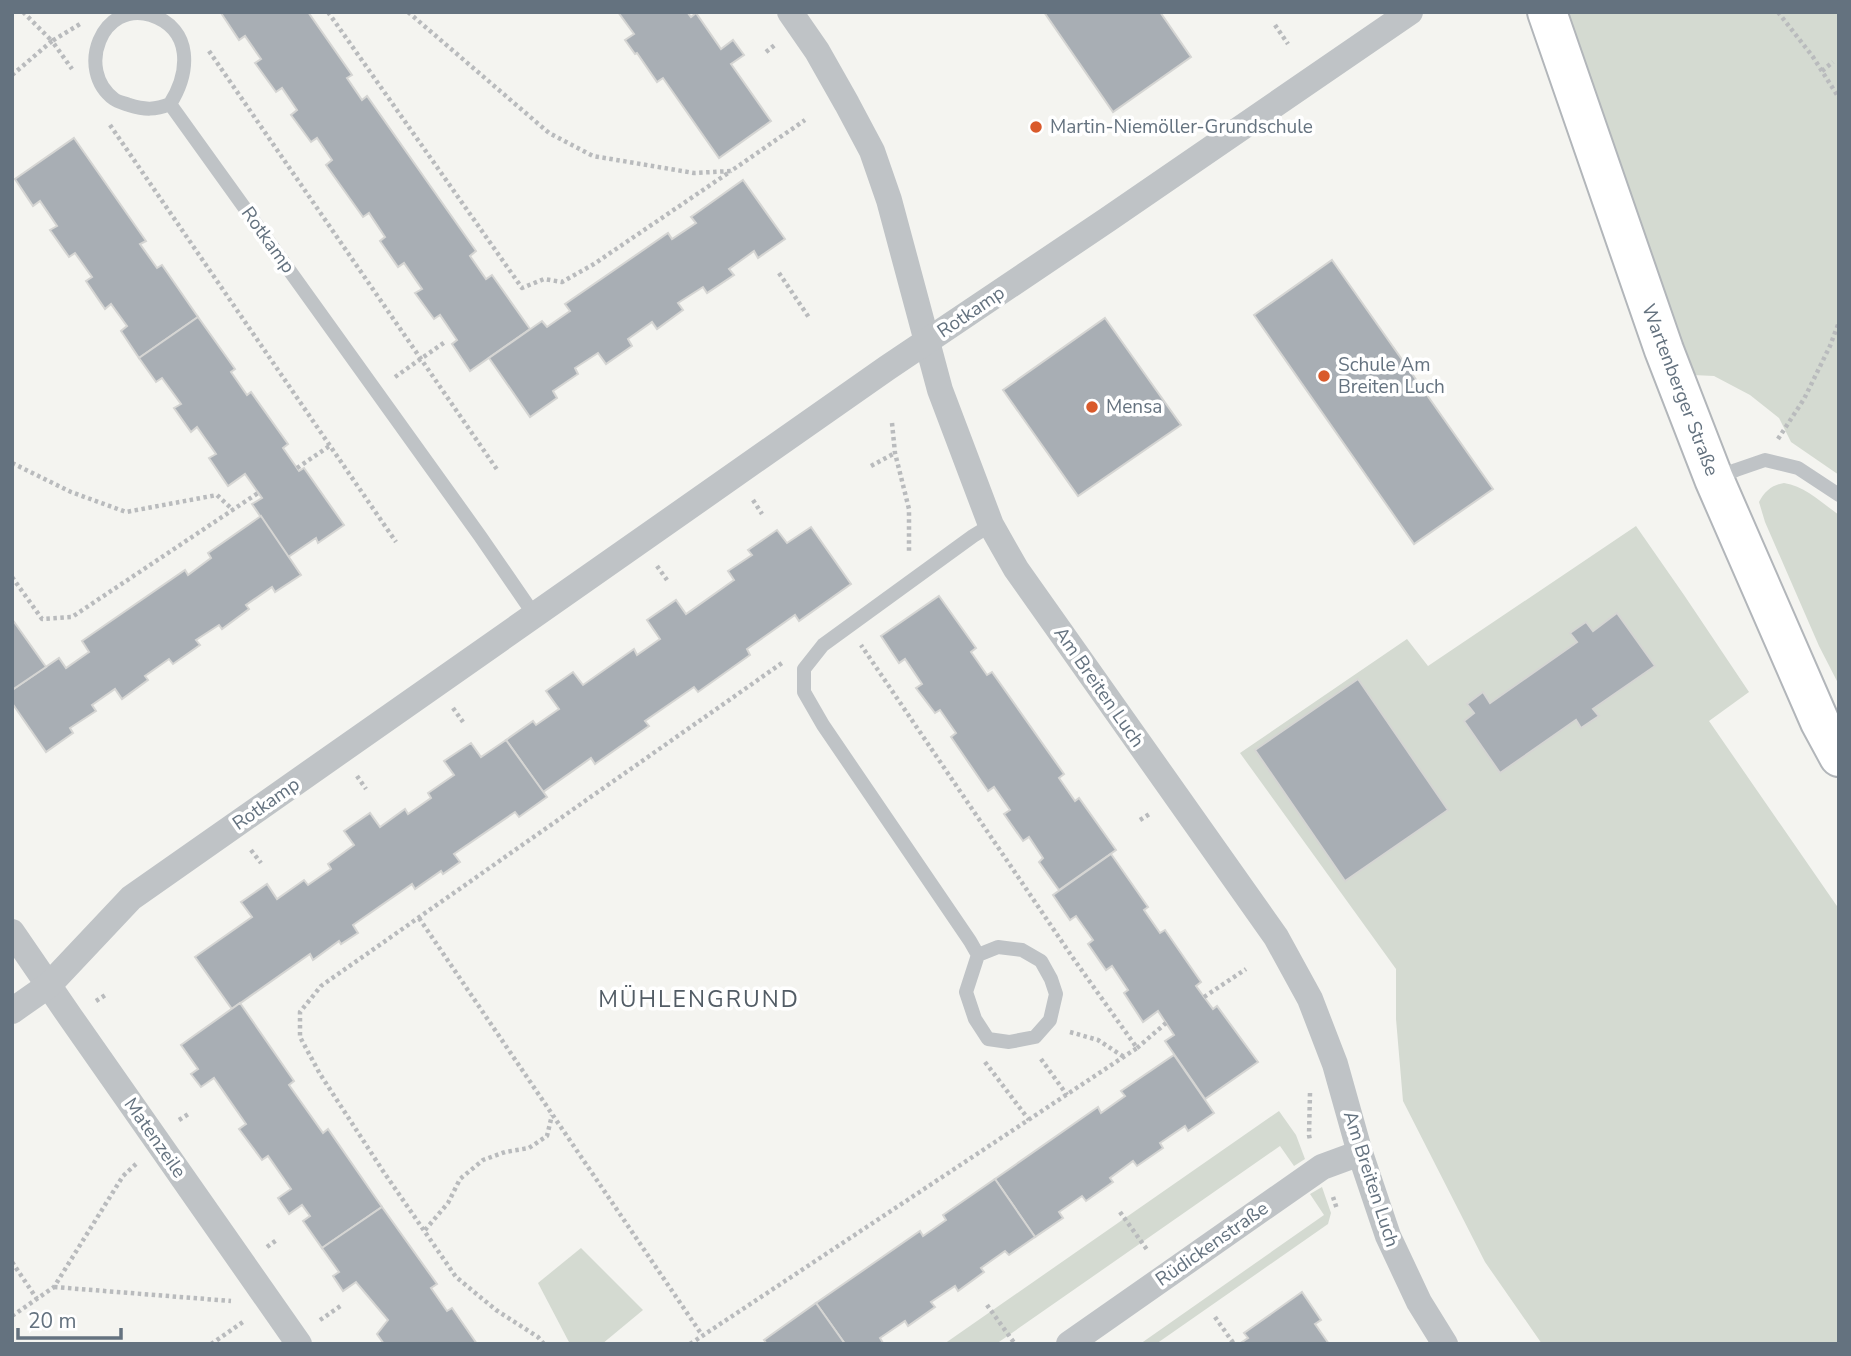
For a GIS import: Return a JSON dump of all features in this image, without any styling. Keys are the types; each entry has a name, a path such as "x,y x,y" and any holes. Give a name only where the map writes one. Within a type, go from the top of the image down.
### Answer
{"street":[{"name":"Am Breiten Luch","path":"790,12 817,51 872,151 889,200 940,390 991,525 1022,577 1276,937 1310,999 1335,1064 1360,1153 1388,1236 1419,1302 1445,1344"},
{"name":"Rotkamp","path":"12,1011 49,985 131,898 928,341 1410,12"},
{"name":"Wartenberger Straße","path":"1547,12 1664,350 1714,479 1820,722 1839,757"},
{"name":"Matenzeile","path":"12,932 299,1344"},
{"name":"Rüdickenstraße","path":"1069,1344 1322,1167 1360,1153"}],"lane":[{"path":"146,14 163,20 177,33 185,52 184,71 179,89 170,104 156,109 137,108 115,100 98,82 94,56 104,30 122,16 146,14"},
{"name":"Rotkamp","path":"170,104 535,616"},
{"path":"1714,479 1765,460 1798,468 1839,495"},
{"path":"978,955 823,725 804,692 804,669 823,645 991,525"},
{"path":"998,947 1022,950 1041,961 1056,994 1050,1020 1045,1026 1035,1037 1009,1042 988,1039 975,1019 965,992 978,955 998,947"}],"path":[{"path":"23,12 52,41 76,74"},
{"path":"328,12 522,288 544,279 562,282 594,264 805,120"},
{"path":"408,12 549,133 593,156 694,173 731,172"},
{"path":"1778,12 1813,57 1839,98"},
{"path":"12,75 52,41 88,19"},
{"path":"1275,25 1289,44"},
{"path":"205,46 498,471"},
{"path":"1822,71 1833,62"},
{"path":"107,119 396,542"},
{"path":"779,273 810,319"},
{"path":"1765,460 1804,399 1839,322"},
{"path":"376,391 445,342"},
{"path":"892,423 895,453 909,509 909,564"},
{"path":"297,468 331,445"},
{"path":"871,466 895,453"},
{"path":"12,463 71,492 125,512 217,495 233,510"},
{"path":"12,578 42,619 72,617 258,493"},
{"path":"544,1344 456,1277 320,1074 300,1037 300,1012 321,986 785,661"},
{"path":"419,918 702,1335"},
{"path":"1204,997 1246,969"},
{"path":"1137,1048 1166,1023"},
{"path":"1045,1026 1098,1040 1124,1057"},
{"path":"1026,1038 1067,1095"},
{"path":"982,1057 1029,1120"},
{"path":"425,1230 448,1203 460,1179 483,1160 505,1152 529,1148 547,1136 552,1114"},
{"path":"12,1316 54,1287 123,1177 142,1159"},
{"path":"1120,1212 1166,1276"},
{"path":"12,1262 37,1299"},
{"path":"54,1287 236,1301"},
{"path":"987,1305 1015,1344"},
{"path":"1215,1317 1234,1344"},
{"path":"211,1344 243,1322"}],"shaded area":[{"path":"1568,12 1839,12 1839,475 1791,442 1779,418 1750,395 1714,376 1693,375"},
{"path":"1784,483 1806,491 1839,515 1839,685 1819,646 1765,522 1759,502 1769,489"},
{"path":"1636,526 1749,692 1709,721 1839,909 1839,1344 1542,1344 1485,1262 1403,1101 1396,1019 1396,969 1240,753 1407,639 1428,666"},
{"path":"1279,1111 1296,1135 1305,1159 1294,1166 1280,1146 996,1344 944,1344"},
{"path":"1322,1187 1331,1213 1328,1224 1156,1344 1140,1344 1324,1215 1310,1194"},
{"path":"581,1248 643,1310 602,1344 570,1344 538,1283"}],"building":[{"path":"222,12 308,12 352,75 347,78 362,100 367,96 476,251 470,256 486,279 492,275 530,329 470,371 452,344 457,340 440,315 434,319 415,293 422,289 404,263 398,267 380,241 385,237 369,213 363,217 326,165 332,160 317,138 311,142 291,115 297,110 282,88 276,92 255,63 261,59 245,36 239,40"},
{"path":"618,12 687,12 691,17 696,13 721,49 733,40 744,55 731,64 771,121 719,158 663,78 657,82 625,40 634,34"},
{"path":"1044,12 1160,12 1191,57 1113,112"},
{"path":"74,138 146,241 140,244 157,268 162,265 198,317 139,358 121,331 127,326 111,304 105,309 86,281 92,277 75,253 69,257 50,230 57,226 40,201 33,206 15,179"},
{"path":"743,180 785,239 758,258 754,251 729,269 734,275 707,293 703,287 678,303 683,310 657,329 652,322 628,339 632,346 606,364 598,353 575,368 578,374 553,391 557,398 530,417 489,358 542,321 547,327 570,311 565,304 668,233 672,239 696,223 691,217"},
{"path":"1332,260 1493,489 1414,544 1254,315"},
{"path":"198,317 235,369 231,372 247,395 251,392 288,444 283,448 299,471 304,468 344,525 318,543 316,538 288,557 252,504 262,498 245,474 228,486 209,458 216,454 197,427 191,432 174,408 181,404 162,378 156,382 139,358"},
{"name":"Mensa","path":"1105,318 1181,425 1078,496 1003,390"},
{"path":"261,516 301,575 275,592 272,587 246,605 249,609 222,629 219,625 196,640 200,645 173,664 169,659 145,676 148,680 122,699 115,689 92,705 96,711 70,728 73,733 46,752 12,703 12,690 59,658 66,668 89,652 82,641 185,570 188,575 211,558 208,553"},
{"path":"811,527 851,584 799,621 795,615 747,649 750,655 698,692 694,687 645,721 649,726 595,764 591,758 543,792 506,740 533,721 536,725 559,709 546,691 573,672 583,685 634,649 637,655 660,639 647,620 676,600 686,614 734,580 728,571 752,555 748,550 777,530 787,543"},
{"path":"939,596 976,648 971,652 987,675 992,672 1064,774 1059,778 1075,801 1079,798 1116,850 1059,890 1039,862 1043,858 1029,837 1023,841 1004,814 1010,810 994,787 988,791 951,737 956,733 940,710 935,713 916,688 922,684 905,659 899,663 881,636"},
{"path":"1617,613 1655,666 1593,709 1599,716 1581,728 1576,720 1500,773 1464,721 1474,713 1467,704 1483,692 1490,703 1577,642 1570,633 1586,622 1593,631"},
{"path":"12,619 46,667 12,690"},
{"path":"1358,679 1448,810 1345,881 1255,750"},
{"path":"506,740 547,797 519,817 515,812 454,854 460,862 443,874 441,871 415,889 412,884 353,925 358,933 341,944 339,941 313,960 310,954 232,1009 195,957 252,917 241,902 267,884 277,899 304,880 308,885 331,869 328,864 354,845 344,831 370,813 380,827 405,809 408,814 431,798 428,793 454,775 444,761 471,743 481,757"},
{"path":"1111,854 1148,907 1144,910 1160,933 1165,930 1201,982 1196,986 1213,1009 1217,1006 1258,1062 1205,1099 1165,1041 1174,1035 1158,1011 1143,1022 1124,993 1128,990 1112,966 1106,970 1088,944 1093,940 1076,916 1070,920 1053,895"},
{"path":"240,1003 294,1081 289,1085 323,1133 328,1129 382,1207 322,1248 303,1221 310,1216 302,1205 289,1214 278,1198 291,1189 268,1156 262,1160 239,1129 246,1124 214,1078 201,1087 191,1074 198,1069 181,1045"},
{"path":"1174,1055 1214,1113 1188,1131 1185,1126 1160,1143 1163,1148 1137,1166 1133,1161 1110,1178 1113,1182 1086,1201 1082,1196 1059,1212 1063,1218 1035,1237 995,1179 1098,1107 1101,1113 1125,1096 1121,1091"},
{"path":"995,1179 1035,1237 1009,1255 1005,1251 981,1268 984,1272 958,1291 955,1286 931,1302 935,1307 908,1326 905,1321 880,1338 883,1343 845,1344 816,1303 920,1231 923,1236 946,1220 943,1215"},
{"path":"382,1207 437,1284 431,1288 447,1311 452,1308 477,1344 384,1344 377,1334 388,1320 356,1282 343,1291 333,1276 339,1272 322,1248"},
{"path":"1302,1292 1321,1320 1315,1324 1329,1344 1239,1344 1248,1338 1244,1333"},
{"path":"816,1303 845,1344 767,1344 764,1340"}],"place":[{"name":"Martin-Niemöller-Grundschule","path":"1036,127"},
{"name":"Schule Am Breiten Luch","path":"1324,376"},
{"name":"Mensa","path":"1092,407"}],"district":[{"name":"MÜHLENGRUND","path":"699,999"}]}
